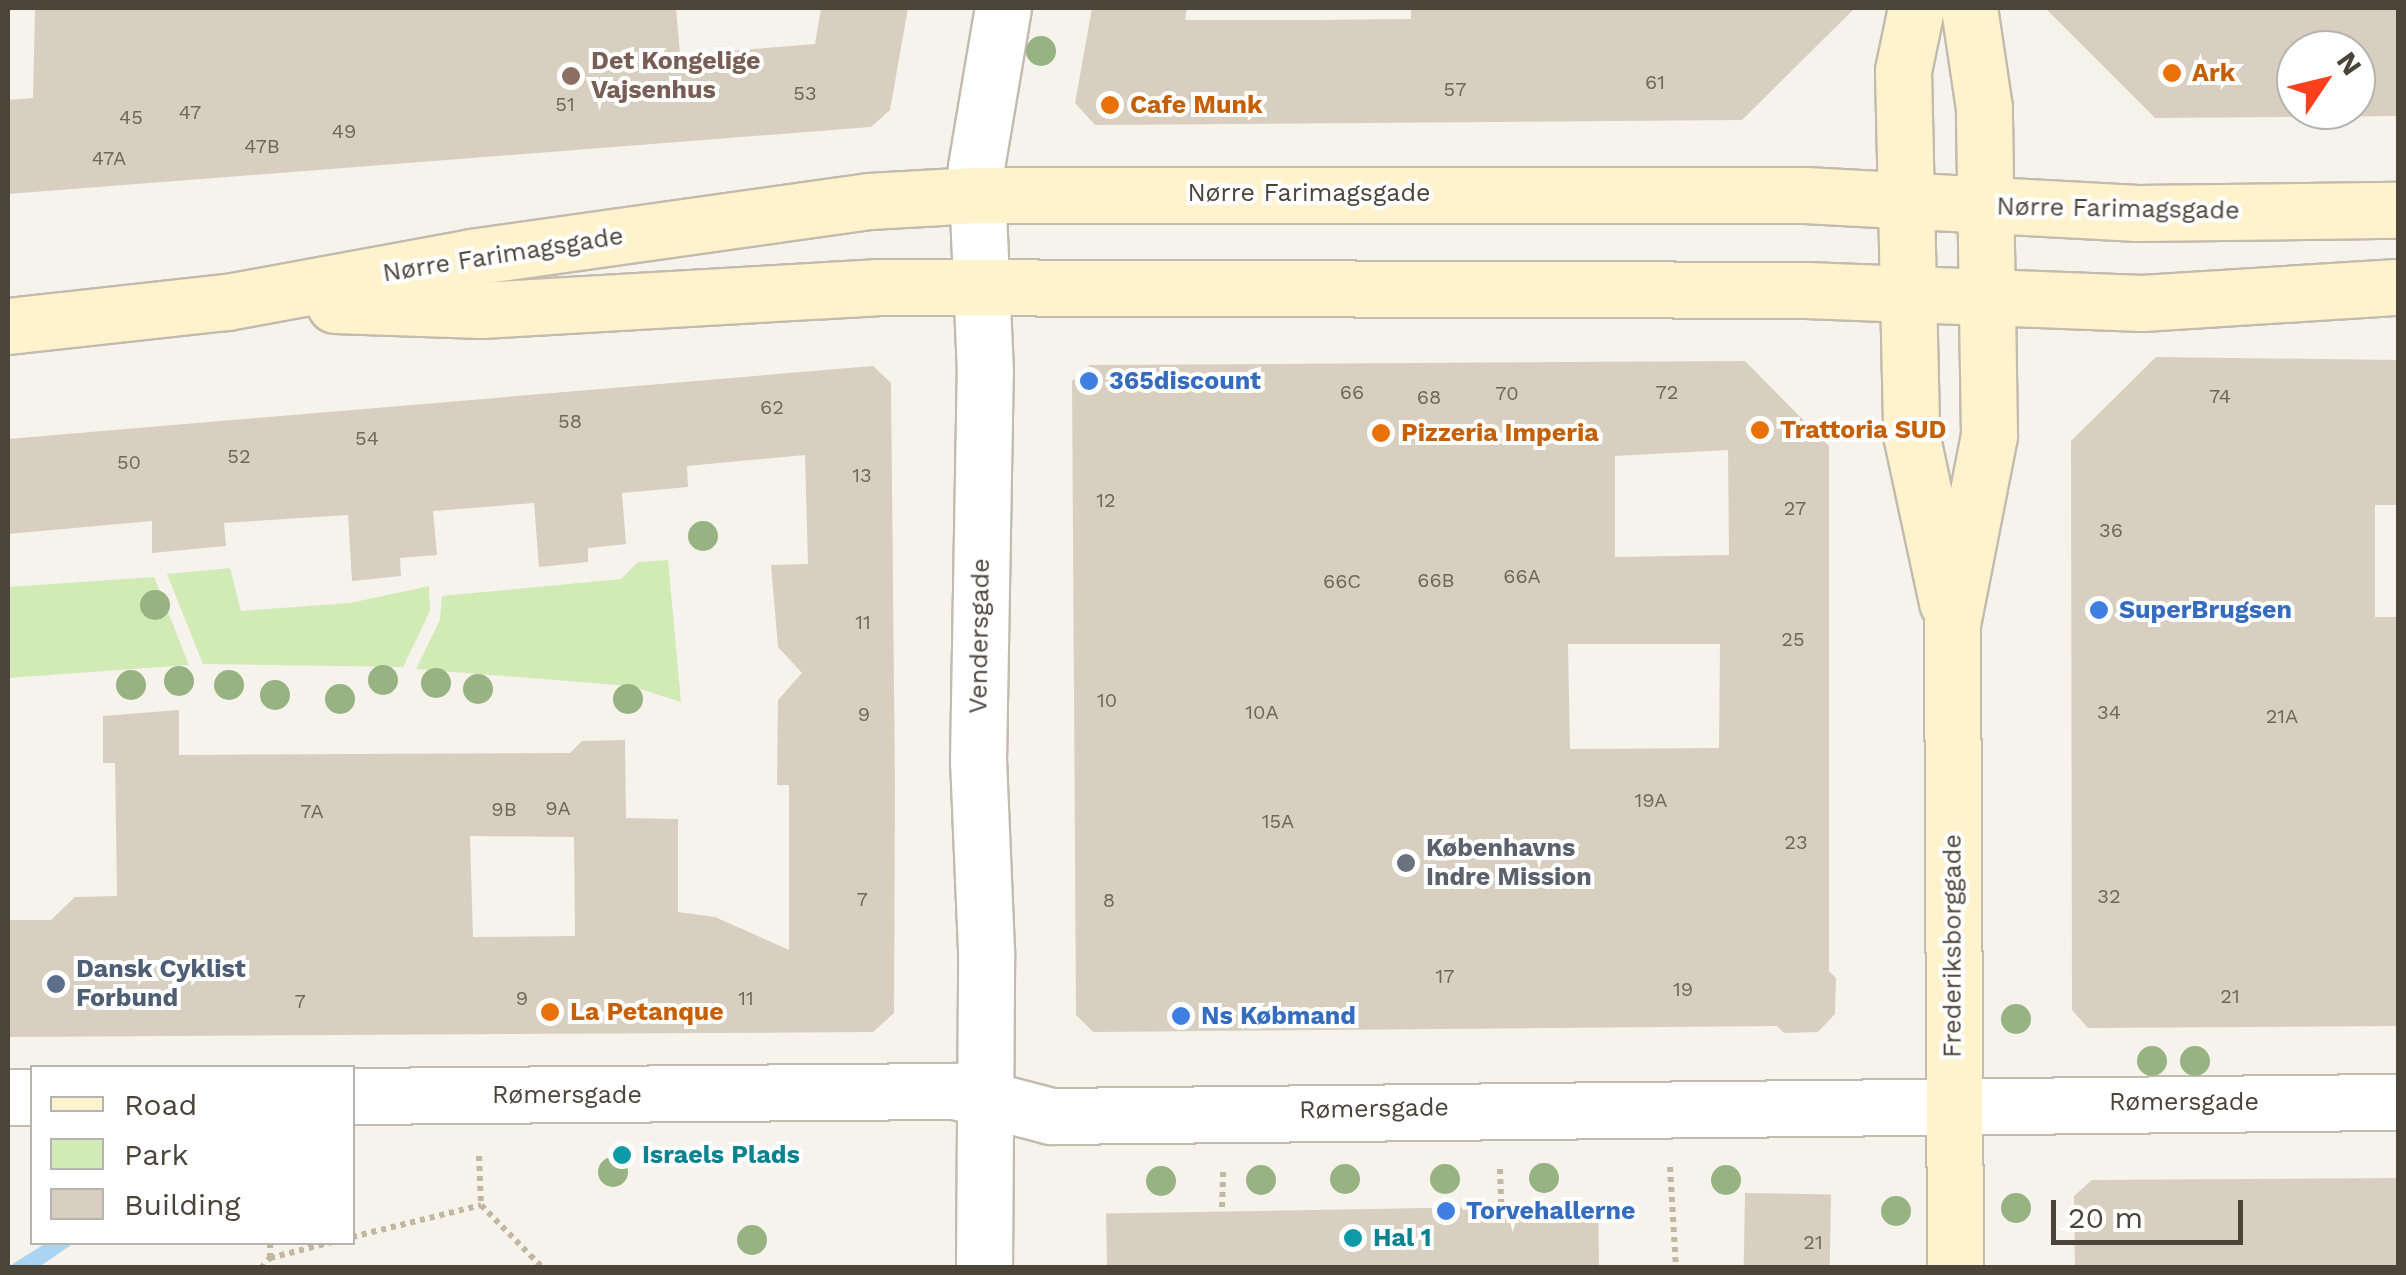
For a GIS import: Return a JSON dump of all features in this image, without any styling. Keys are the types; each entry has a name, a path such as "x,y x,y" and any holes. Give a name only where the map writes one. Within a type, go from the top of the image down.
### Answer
{"street":[{"name":"Vendersgade","path":"984,1268 986,1099 978,761 981,287 976,167 1003,8"},
{"name":"Frederiksborggade","path":"1916,8 1904,71 1911,434 1952,624"},
{"name":"Frederiksborggade","path":"1955,1268 1952,624 1989,434 1982,71 1969,8"},
{"name":"Nørre Farimagsgade","path":"21,320 227,302 470,257 869,202 978,195 1805,194 2138,213 2398,210"},
{"name":"Nørre Farimagsgade","path":"227,302 481,310 981,287 2142,302 2398,287"},
{"name":"Rømersgade","path":"355,1096 955,1091 1051,1116 1954,1103 2398,1102"}],"path":[{"path":"1668,1106 1676,1268"},
{"path":"355,1237 480,1205 543,1268"},
{"path":"270,1245 270,1258"},
{"path":"260,1268 270,1258 321,1245"}],"green space":[{"path":"668,560 681,702 631,686 416,669 440,620 442,596 621,579 638,562"},
{"path":"230,568 241,611 350,603 429,586 430,611 403,667 203,664 167,574"},
{"path":"154,577 189,665 8,678 8,587"}],"water":[{"path":"43,1245 71,1245 39,1267 8,1267"}],"building":[{"path":"35,8 676,8 680,55 815,44 821,8 908,8 890,110 871,127 8,194 8,100 33,98"},
{"path":"1092,8 1187,8 1185,20 1312,20 1411,19 1411,8 1855,8 1742,120 1095,125 1075,103"},
{"path":"2045,8 2398,8 2398,116 2376,116 2376,30 2276,30 2276,117 2155,118"},
{"path":"2156,357 2398,360 2398,505 2375,505 2375,617 2398,617 2398,1026 2088,1028 2072,1010 2071,441"},
{"path":"1745,361 1829,446 1829,971 1836,978 1835,1014 1818,1032 1784,1033 1777,1026 1093,1032 1076,1015 1072,381 1090,365","holes":["1728,450 1729,555 1615,557 1615,456","1568,644 1720,644 1719,748 1570,749"]},
{"path":"873,366 891,383 894,1013 873,1032 8,1037 8,920 51,920 75,897 117,896 115,763 103,763 103,716 179,710 179,755 570,753 582,741 625,740 626,818 678,819 678,912 715,917 789,950 789,785 777,785 778,700 802,673 778,647 771,565 808,564 805,455 687,466 688,487 622,493 626,544 588,548 588,562 539,567 534,503 433,511 437,555 400,558 401,576 352,581 348,515 224,523 226,546 152,553 152,521 8,534 8,439","holes":["470,836 574,837 575,936 473,937"]},
{"path":"2398,1178 2398,1268 2075,1268 2074,1196 2092,1180"},
{"path":"1745,1193 1831,1195 1830,1268 1744,1268"},
{"name":"Hal 1","path":"1598,1205 1599,1268 1107,1268 1106,1214"}],"place":[{"name":"Ark","path":"2172,73"},
{"name":"Det Kongelige Vajsenhus","path":"571,76"},
{"name":"Cafe Munk","path":"1110,105"},
{"name":"365discount","path":"1089,381"},
{"name":"Trattoria SUD","path":"1760,430"},
{"name":"Pizzeria Imperia","path":"1381,433"},
{"name":"SuperBrugsen","path":"2099,610"},
{"name":"Københavns Indre Mission","path":"1406,863"},
{"name":"Dansk Cyklist Forbund","path":"56,984"},
{"name":"La Petanque","path":"550,1012"},
{"name":"Ns Købmand","path":"1181,1016"},
{"name":"Israels Plads","path":"622,1155"},
{"name":"Torvehallerne","path":"1446,1211"},
{"name":"Hal 1","path":"1353,1238"}]}
